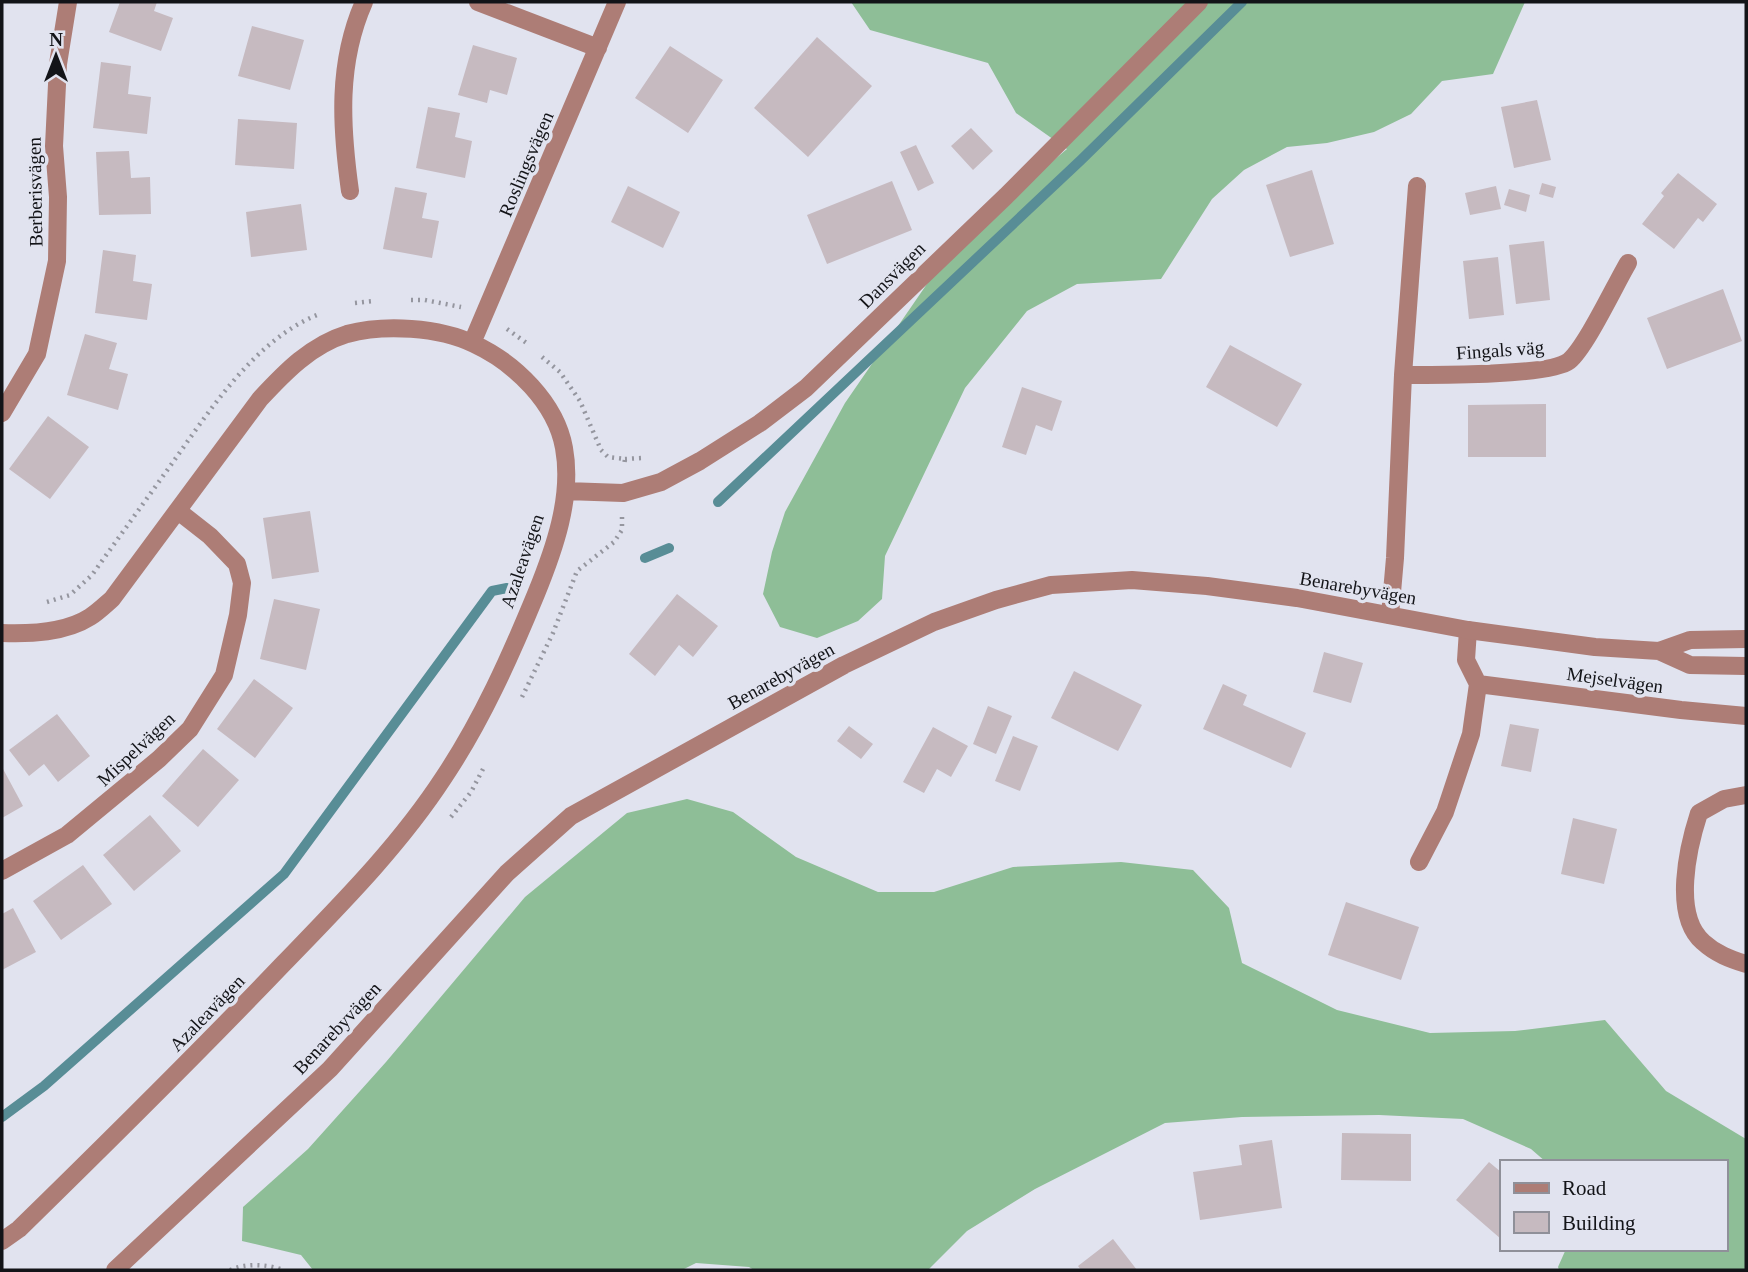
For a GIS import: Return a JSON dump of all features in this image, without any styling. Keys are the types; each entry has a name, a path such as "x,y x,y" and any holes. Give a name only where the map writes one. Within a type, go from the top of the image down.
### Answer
{"street":[{"name":"Berberisvägen","path":"2,413 37,354 57,261 58,197 54,146 58,64 68,2"},
{"path":"350,191 342,135 345,67 356,20 364,2"},
{"path":"478,2 598,48"},
{"name":"Roslingsvägen","path":"472,343 617,2"},
{"name":"Dansvägen","path":"566,491 623,493 660,482 700,461 760,423 806,388 930,266 1006,196 1199,2"},
{"path":"1390,615 1403,375 1417,186"},
{"name":"Fingals väg","path":"1403,375 1467,375 1554,368 1569,361 1582,345 1628,263"},
{"name":"Azaleavägen","path":"2,633 26,634 54,630 88,618 112,599 260,399 287,369 317,347 347,334 387,328 424,330 472,343 502,361 547,403 564,446 566,491 557,533 541,580 477,724 417,816 360,884 192,1060 19,1229 2,1241"},
{"name":"Mispelvägen","path":"2,871 67,835 159,759 190,729 224,675 239,615 242,583 237,564 225,550 178,511"},
{"name":"Benarebyvägen","path":"115,1270 330,1069 507,873 571,816 844,665 934,622 996,600 1051,585 1132,580 1207,586 1297,598 1468,630 1595,647 1659,650 1690,640 1746,639"},
{"path":"1419,862 1445,812 1471,734 1478,684 1466,660 1468,630"},
{"name":"Benarebyvägen","path":"1659,650 1690,665 1746,666"},
{"name":"Mejselvägen","path":"1478,684 1746,716"},
{"path":"1746,795 1724,799 1699,813 1688,847 1686,891 1690,922 1701,941 1723,957 1746,964"}],"path":[{"path":"405,300 425,300 458,306 516,334 560,372 580,401 601,450 608,457 625,460 622,530 614,542 578,570 553,632 519,703"},
{"path":"345,305 384,301"},
{"path":"41,604 70,595 92,575 215,403 253,362 277,338 302,321 325,312"},
{"path":"444,825 471,792 489,757"},
{"path":"230,1270 241,1265 262,1265 283,1270"}],"green space":[{"path":"851,2 1525,2 1493,74 1442,81 1411,114 1374,132 1327,143 1287,147 1244,170 1212,199 1161,279 1077,284 1027,311 965,388 885,556 882,599 858,621 817,638 780,627 763,594 772,552 785,512 845,403 929,281 1005,201 1067,149 1016,113 988,63 870,30"},
{"path":"687,799 733,812 796,857 878,892 934,892 1013,867 1121,862 1193,870 1229,908 1242,963 1337,1010 1430,1033 1515,1031 1605,1020 1666,1091 1746,1139 1746,1270 1559,1270 1558,1267 1565,1251 1727,1251 1727,1160 1544,1160 1531,1149 1463,1119 1379,1115 1242,1117 1165,1123 1035,1189 967,1231 928,1270 754,1270 749,1267 696,1263 682,1270 313,1270 301,1255 242,1241 243,1207 308,1149 386,1062 525,897 627,813"}],"building":[{"path":"120,2 157,2 154,11 173,18 161,51 109,32"},
{"path":"252,26 304,40 290,90 238,76"},
{"path":"817,37 872,86 808,157 754,108"},
{"path":"473,45 517,58 507,95 490,90 487,103 458,95"},
{"path":"670,46 723,80 688,133 635,98"},
{"path":"101,62 131,66 128,94 151,97 147,134 93,128"},
{"path":"1537,100 1551,160 1514,168 1501,107"},
{"path":"428,107 460,113 455,137 472,141 465,178 416,168"},
{"path":"238,119 297,123 294,169 235,165"},
{"path":"971,128 993,151 973,170 951,146"},
{"path":"916,145 934,183 918,191 900,152"},
{"path":"129,151 131,178 150,177 151,214 99,215 96,152"},
{"path":"1312,170 1334,244 1290,257 1266,185"},
{"path":"1678,173 1717,204 1703,222 1698,218 1674,249 1642,224 1664,196 1661,193"},
{"path":"892,181 912,230 827,264 807,215"},
{"path":"1542,183 1556,187 1553,198 1539,194"},
{"path":"628,186 680,212 663,248 611,222"},
{"path":"1496,186 1501,209 1470,215 1465,193"},
{"path":"395,187 427,193 422,218 439,221 432,258 383,249"},
{"path":"1509,189 1530,195 1526,212 1504,205"},
{"path":"301,204 307,250 251,257 246,212"},
{"path":"1544,241 1550,300 1516,304 1509,245"},
{"path":"103,250 136,255 133,281 152,284 147,320 95,313"},
{"path":"1498,257 1504,315 1469,319 1463,261"},
{"path":"1723,289 1742,341 1667,369 1647,318"},
{"path":"85,334 117,343 109,369 128,374 118,410 67,395"},
{"path":"1230,345 1302,384 1277,427 1206,387"},
{"path":"1022,387 1062,401 1052,431 1036,425 1026,455 1002,447"},
{"path":"1546,404 1546,457 1468,457 1468,405"},
{"path":"48,416 89,447 50,499 9,469"},
{"path":"310,511 319,572 272,579 263,518"},
{"path":"677,594 718,626 693,657 679,645 655,676 629,654"},
{"path":"274,599 320,609 306,670 260,659"},
{"path":"1324,652 1363,663 1351,703 1313,692"},
{"path":"1074,671 1142,705 1118,751 1051,718"},
{"path":"254,679 293,708 255,758 217,729"},
{"path":"1223,684 1247,695 1243,705 1306,733 1291,768 1203,729"},
{"path":"988,706 1012,716 996,754 973,744"},
{"path":"57,714 90,756 58,782 44,764 29,776 9,750"},
{"path":"1510,724 1539,729 1531,772 1501,766"},
{"path":"849,726 873,744 861,759 837,741"},
{"path":"933,727 968,746 951,777 937,769 924,793 903,782"},
{"path":"1013,736 1038,746 1020,791 995,781"},
{"path":"203,749 239,780 198,827 162,796"},
{"path":"2,767 23,806 2,818"},
{"path":"150,815 181,851 134,891 103,855"},
{"path":"1573,818 1617,829 1604,884 1561,874"},
{"path":"83,865 112,904 61,940 33,901"},
{"path":"1346,902 1419,927 1401,980 1328,955"},
{"path":"13,908 36,952 2,970 2,914"},
{"path":"1342,1133 1411,1134 1411,1181 1341,1180"},
{"path":"1272,1140 1282,1208 1200,1220 1193,1172 1242,1165 1239,1145"},
{"path":"1489,1162 1500,1171 1500,1238 1456,1200"},
{"path":"1113,1239 1137,1270 1081,1270 1078,1266"}],"waterway":[{"path":"718,502 1081,160 1242,2"},
{"path":"645,558 669,548"},
{"path":"2,1117 44,1086 284,874 492,591 507,588"}]}
